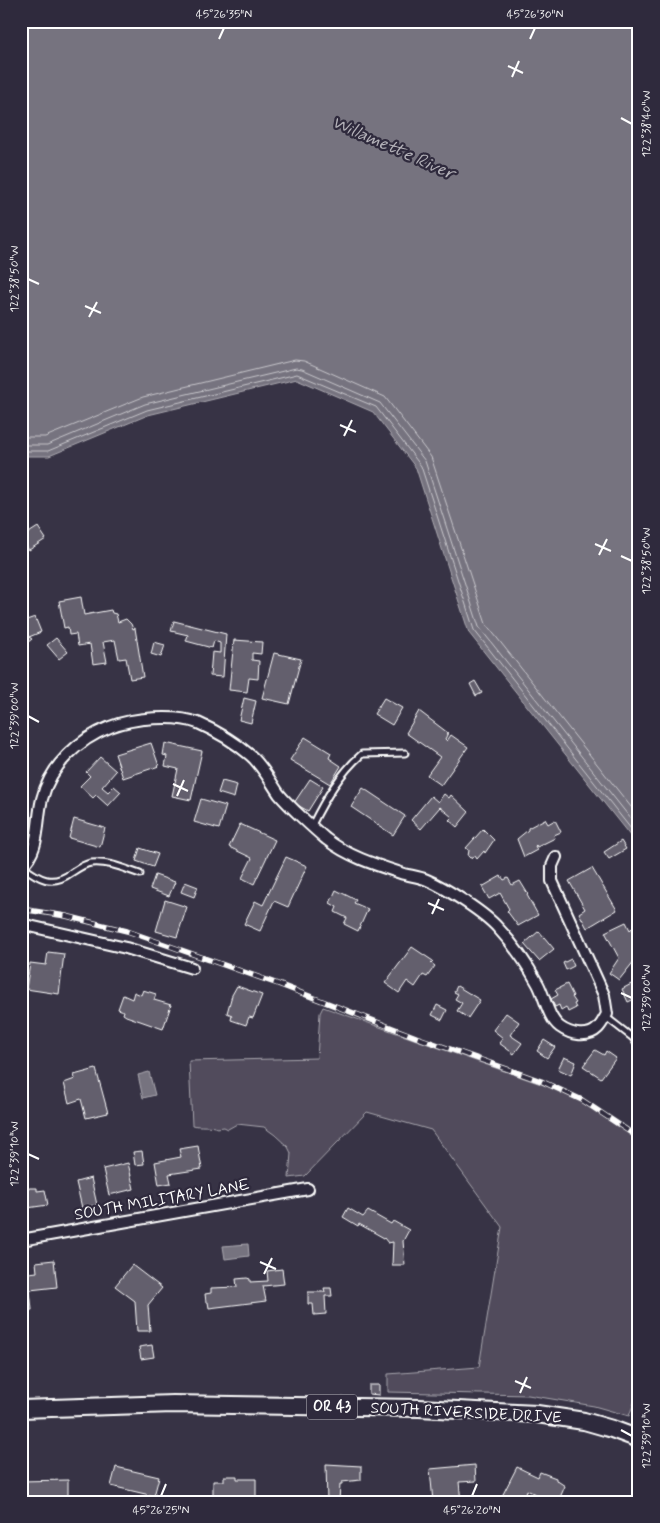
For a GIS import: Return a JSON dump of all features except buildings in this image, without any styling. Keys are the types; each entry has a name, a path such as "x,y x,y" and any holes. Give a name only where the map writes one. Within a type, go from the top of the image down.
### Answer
{"main road":[{"name":"SOUTH RIVERSIDE DRIVE","path":"21,1409 173,1404 419,1408 516,1412 584,1421 639,1439"}],"street":[{"path":"22,867 33,851 37,840 42,799 51,777 59,765 78,746 109,727 138,719 168,718 196,722 225,737 251,755 281,796 327,839 359,859 427,880 470,905 497,926 523,958 539,986 554,1020 560,1027 575,1034 591,1033 598,1028 607,1014 604,995 552,881 552,866 556,857"},
{"path":"21,924 126,948 192,968"},
{"name":"SOUTH MILITARY LANE","path":"21,1240 308,1189"}],"lane":[{"path":"312,825 326,797 351,763 362,754 405,754"},
{"path":"22,867 38,877 52,881 60,880 91,863 106,863 140,874"},
{"path":"605,1017 632,1038 639,1047"}],"shaded area":[{"path":"323,1007 555,1089 598,1110 639,1138 639,1389 629,1416 594,1406 528,1395 388,1392 388,1374 479,1367 502,1227 431,1130 367,1112 305,1176 289,1178 291,1153 288,1147 264,1127 237,1124 228,1129 224,1127 192,1125 189,1061 317,1058 320,1013"}],"water":[{"name":"Willamette River","path":"21,21 639,21 639,847 469,633 416,468 373,412 297,379 148,415 49,456 21,456"},
{"path":"149,1072 155,1095 143,1098 138,1075"},
{"path":"248,1244 249,1256 225,1259 223,1246"}],"railway":[{"path":"21,909 66,916 127,931 278,984 416,1037 541,1081 582,1100 639,1138"}]}
